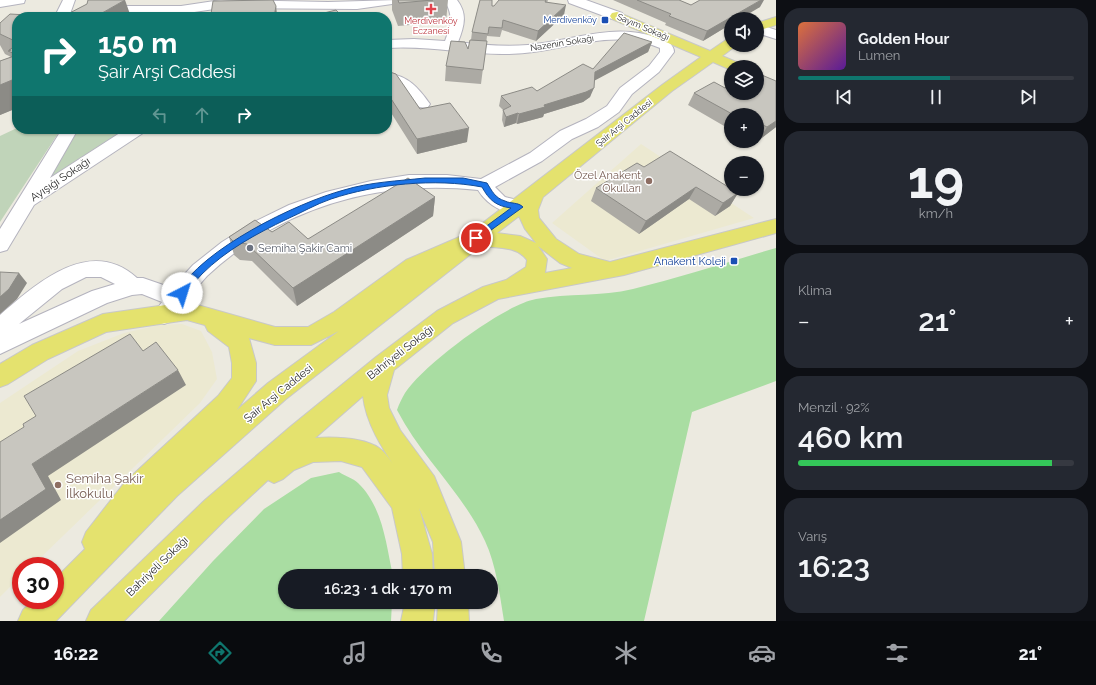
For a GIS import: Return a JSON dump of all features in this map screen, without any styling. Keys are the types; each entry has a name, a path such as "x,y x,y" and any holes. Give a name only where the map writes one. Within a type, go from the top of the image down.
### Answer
{"main road":[{"path":"617,16 665,47 677,63 667,88"},
{"name":"Sayım Sokağı","path":"617,16 724,62"},
{"path":"764,25 776,21"},
{"name":"Şair Arşi Caddesi","path":"64,591 167,487 278,391 476,238 519,207 667,88 724,48"},
{"path":"667,88 705,74 724,73"},
{"path":"535,194 528,211 530,223 546,240 567,258 594,267 624,267"},
{"name":"Bahriyeli Sokağı","path":"102,621 215,510 384,364 445,317 491,293 512,287 624,267 776,226"},
{"path":"0,377 40,352 103,323 170,307 275,336 311,336 342,318 413,265 476,238 520,243 530,249 537,259 536,270 528,278 512,287"},
{"path":"64,583 136,492 227,404 244,381 244,363 240,342 208,318"},
{"path":"384,364 375,395 377,409 390,438 424,484 447,542 449,569"},
{"path":"215,510 254,486 284,461 313,450 342,449 370,457 404,502 416,554 417,569"},
{"path":"34,621 43,609"},
{"name":"Şair Arşi Caddesi","path":"34,621 46,609"},
{"path":"417,621 419,609"},
{"path":"453,609 453,621"}],"street":[{"path":"0,3 18,0"},
{"path":"64,12 69,0"},
{"path":"178,12 201,0"},
{"path":"114,12 122,10 181,10 237,4 328,6 357,5 392,0"},
{"path":"450,0 456,6 459,19 450,45"},
{"name":"Sayım Sokağı","path":"574,0 617,16"},
{"path":"601,9 617,0"},
{"path":"357,5 362,12"},
{"path":"313,12 328,6"},
{"path":"764,31 776,35"},
{"name":"Nazenin Sokağı","path":"392,43 417,42 497,50 544,47 568,41 616,36 638,38 665,47"},
{"name":"Şair Arşi Caddesi","path":"484,185 536,157 566,135 592,123 613,109 626,92 657,66 667,52 665,47"},
{"path":"392,79 398,80 410,87 422,104"},
{"path":"27,201 67,134"},
{"name":"Ayışığı Sokağı","path":"0,245 27,201 129,134"},
{"path":"0,344 100,297 132,287 143,286 170,307 200,272 236,242 276,220 326,198 345,192 425,180 452,180 484,185 491,196 503,204 519,207"},
{"path":"0,328 36,296 71,274 87,268 99,269 119,275 132,287"}],"shaded area":[{"name":"Özel Anakent Okulları","path":"641,144 754,218 605,261 552,223"},
{"name":"Semiha Şakir İlkokulu","path":"182,324 201,331 212,352 217,379 200,403 41,557 12,557 12,585 0,597 0,403 78,351 124,333 159,325"}],"green space":[{"path":"12,130 12,134 58,134 0,222 0,136"},
{"path":"76,134 117,134 49,178"},
{"path":"776,248 776,381 692,412 644,621 504,621 498,586 498,569 495,569 489,550 476,524 454,491 418,444 397,410 405,393 414,381 428,367 465,338 504,312 522,304 548,297 609,293 633,289"},
{"path":"339,472 358,483 373,503 378,515 382,526 391,569 278,569 278,609 392,609 391,621 159,621 213,561 264,509 311,478"}],"building":[{"path":"88,0 125,0 104,12 72,12 87,4"},
{"path":"273,0 276,6 275,12 211,12 213,1"},
{"path":"398,0 433,0 399,3"},
{"path":"480,0 492,0 492,6 494,6 499,0 546,0 545,2 566,5 538,31 503,20 502,28 489,27 488,34 472,32"},
{"path":"637,0 679,0 691,5 700,0 761,0 740,12 724,12 724,21 707,31 669,16 671,14"},
{"path":"10,14 12,14 12,40 0,34 0,23"},
{"path":"624,33 652,42 595,72 594,88 586,92 544,105 545,107 506,117 503,110 511,106 501,96 532,87 537,91 583,64 593,69"},
{"path":"470,40 487,41 483,70 446,66 451,41 465,42 468,49"},
{"path":"12,57 12,80 0,85 0,61"},
{"path":"392,73 396,74 420,109 450,103 469,128 417,139 392,100"},
{"path":"764,76 776,81 776,121 767,127 764,126 764,108 724,108 724,110 694,93 714,82 724,87 724,100 764,100"},
{"path":"670,151 724,184 724,196 734,196 723,203 696,187 646,221 596,188 637,163 644,167"},
{"path":"408,178 435,197 293,288 247,244 234,242 229,237 255,220 272,232 289,222 308,239"},
{"path":"0,272 19,273 9,289 0,297"},
{"path":"130,334 143,351 156,342 178,370 32,464 46,489 0,520 0,442 24,427 23,424 36,416 24,396"}],"place":[{"name":"Merdivenköy Eczanesi","path":"431,9"},
{"name":"Merdivenköy","path":"605,20"},
{"name":"Özel Anakent Okulları","path":"649,181"},
{"name":"Semiha Şakir Cami","path":"250,248"},
{"name":"Anakent Koleji","path":"734,261"},
{"name":"Semiha Şakir İlkokulu","path":"58,485"}],"route":[{"path":"182,293 200,272 236,242 276,220 304,207 345,192 401,182 446,179 484,185 491,196 503,204 519,207 476,238"}]}
